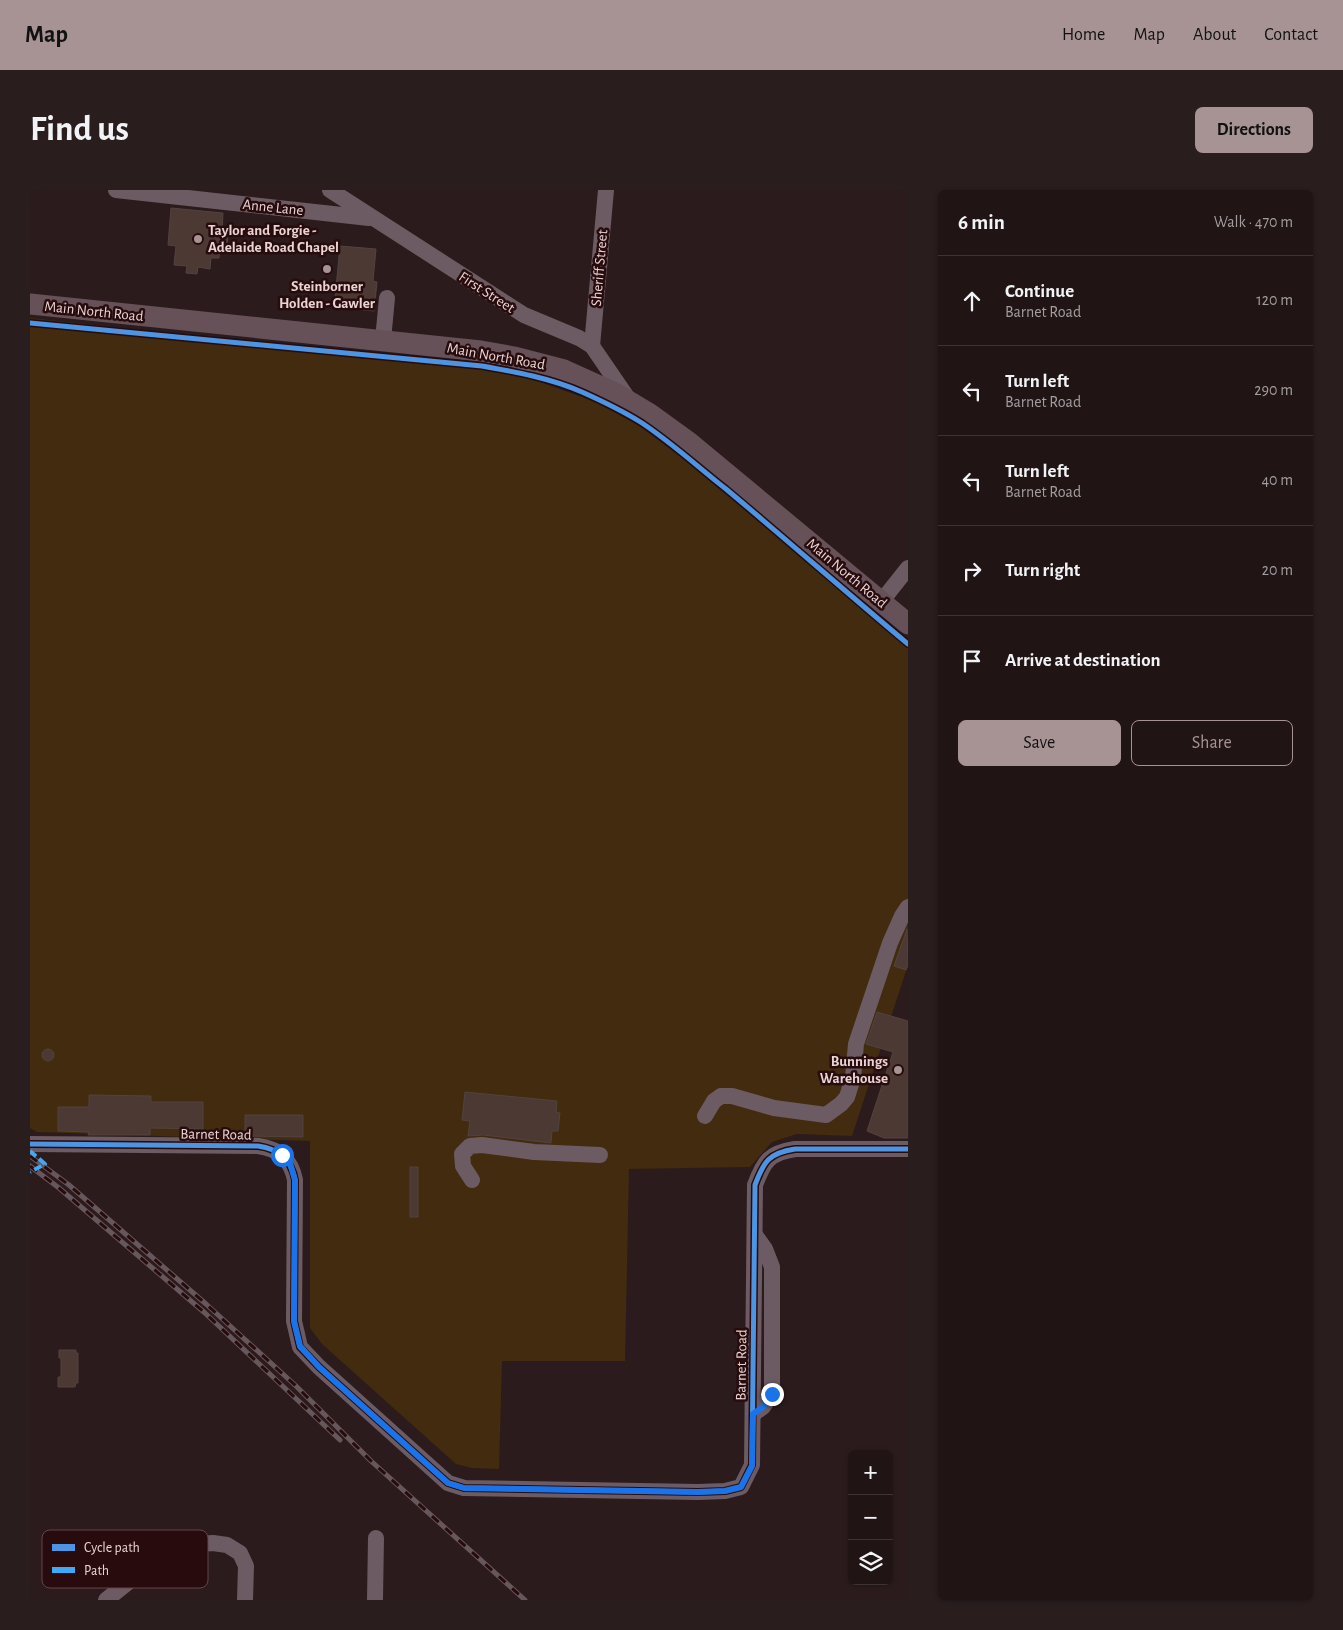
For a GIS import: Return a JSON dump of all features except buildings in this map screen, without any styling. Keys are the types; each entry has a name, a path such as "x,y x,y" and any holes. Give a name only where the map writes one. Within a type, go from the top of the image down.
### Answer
{"main road":[{"name":"Main North Road","path":"30,304 481,351 544,364 583,377 650,414 690,443 908,624"}],"street":[{"name":"Anne Lane","path":"116,190 371,218"},
{"name":"First Street","path":"330,190 524,315 579,338 592,346 630,402"},
{"name":"Sheriff Street","path":"592,346 606,190"},
{"path":"383,340 387,298"},
{"path":"881,602 908,568"},
{"path":"705,1116 714,1101 721,1096 732,1096 774,1108 826,1114 841,1104 847,1097 853,1078 856,1044 890,943 908,907"},
{"name":"Barnet Road","path":"30,1144 258,1146 273,1150 282,1155 290,1163 295,1180 294,1321 300,1346 319,1367 448,1483 464,1488 725,1491 741,1487 752,1466 755,1185 761,1171 772,1156 782,1151 795,1149 908,1149"},
{"path":"472,1180 463,1166 462,1154 470,1146 482,1145 534,1152 600,1155"},
{"path":"375,1600 376,1538"},
{"path":"208,1543 227,1545 240,1553 246,1566 246,1600"},
{"path":"106,1600 121,1588"}],"shaded area":[{"path":"30,318 504,369 596,402 638,425 682,458 908,646 908,965 852,1136 797,1134 772,1142 750,1167 629,1169 625,1361 502,1361 499,1469 472,1468 456,1464 322,1344 310,1328 310,1141 37,1132 30,1128"}],"railway":[{"path":"30,1156 69,1185 206,1304 296,1386 371,1461 525,1600"},
{"path":"30,1166 59,1188 205,1313 340,1440"}],"marked path":[{"path":"30,1151 45,1164 30,1172"}],"cycle path":[{"path":"30,323 482,366 533,376 570,387 627,414 664,439 726,489 908,644"},
{"path":"30,1144 258,1146 265,1147 283,1156 290,1166 295,1180 294,1321 300,1347 319,1367 448,1483 464,1488 698,1492 725,1491 741,1487 752,1465 755,1185 761,1170 773,1156 795,1149 908,1149"}],"place":[{"name":"Taylor and Forgie - Adelaide Road Chapel","path":"198,239"},
{"name":"Steinborner Holden - Gawler","path":"327,269"},
{"name":"Bunnings Warehouse","path":"898,1070"}],"route":[{"path":"282,1155 290,1163 295,1180 294,1321 300,1346 319,1367 448,1483 464,1488 698,1492 725,1491 741,1487 752,1466 753,1414 763,1407 772,1394"}]}
